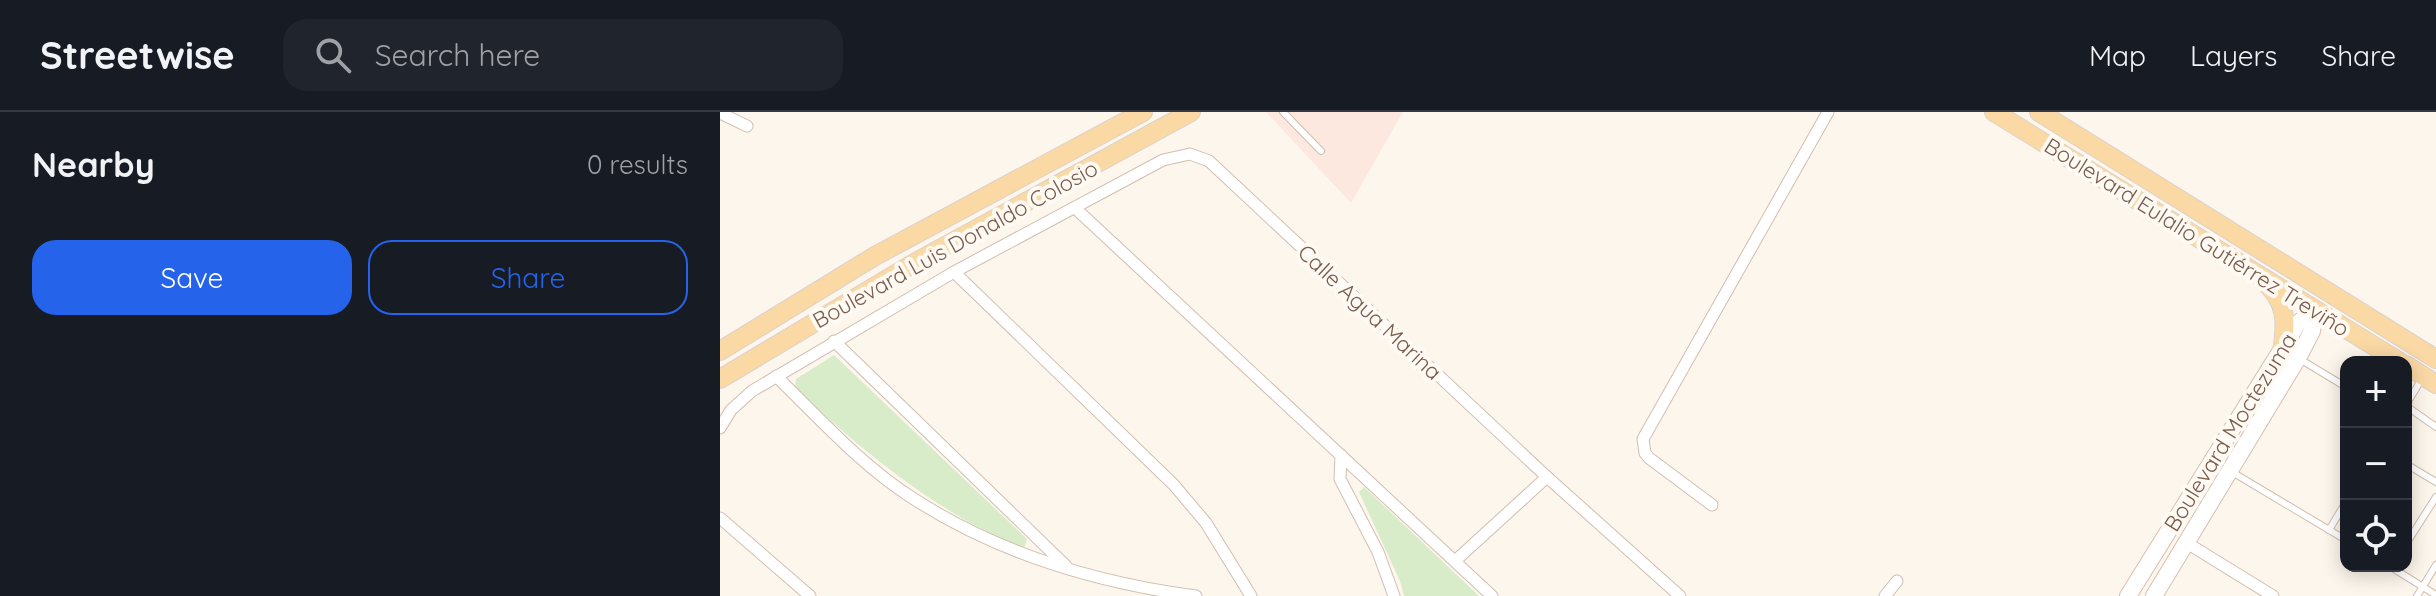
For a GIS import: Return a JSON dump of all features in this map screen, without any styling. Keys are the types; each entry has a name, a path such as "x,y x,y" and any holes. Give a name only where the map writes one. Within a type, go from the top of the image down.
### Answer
{"main road":[{"name":"Boulevard Luis Donaldo Colosio","path":"720,351 875,256 1143,112"},
{"name":"Boulevard Luis Donaldo Colosio","path":"720,379 929,254 1191,112"},
{"name":"Boulevard Eulalio Gutiérrez Treviño","path":"1994,112 2390,356"},
{"name":"Boulevard Eulalio Gutiérrez Treviño","path":"2039,112 2436,359"},
{"path":"2273,258 2314,299 2316,310 2339,310 2388,334 2401,337"},
{"path":"2258,274 2282,304 2285,314 2283,346"},
{"name":"Boulevard Moctezuma","path":"2128,596 2298,323 2316,310"},
{"name":"Boulevard Moctezuma","path":"2154,596 2298,358 2312,331 2316,310"},
{"path":"2412,369 2430,380"}],"street":[{"path":"1712,505 1649,458 1643,445 1645,434 1828,112"},
{"path":"720,113 747,126"},
{"name":"Calle Agua Marina","path":"1075,208 1163,160 1190,154 1209,161 1547,477 1680,596"},
{"path":"720,428 739,401 776,376 954,272 1075,208 1492,596"},
{"path":"954,272 1174,485 1206,523 1251,596"},
{"path":"834,341 1069,569"},
{"path":"776,376 875,471 914,499 969,529 1069,569 1138,587 1196,596"},
{"path":"1341,455 1340,479 1378,552 1394,596"},
{"path":"1455,561 1547,477"},
{"path":"720,518 810,596"},
{"path":"2187,543 2273,596"},
{"path":"1885,596 1897,581"}],"lane":[{"path":"1283,112 1321,151"},
{"path":"2298,358 2340,383"},
{"path":"2412,400 2430,380"},
{"path":"2412,410 2436,427"},
{"path":"2412,468 2433,481 2436,471"},
{"path":"2231,471 2340,536"},
{"path":"2412,535 2436,497"},
{"path":"2329,530 2340,512"},
{"path":"2417,596 2436,565"},
{"path":"2401,572 2436,595"}],"shaded area":[{"path":"1266,112 1403,112 1351,203"}],"green space":[{"path":"834,355 1027,539 1024,548 962,518 902,479 795,388 796,379"},
{"path":"1364,487 1479,596 1404,596 1359,492"}]}
